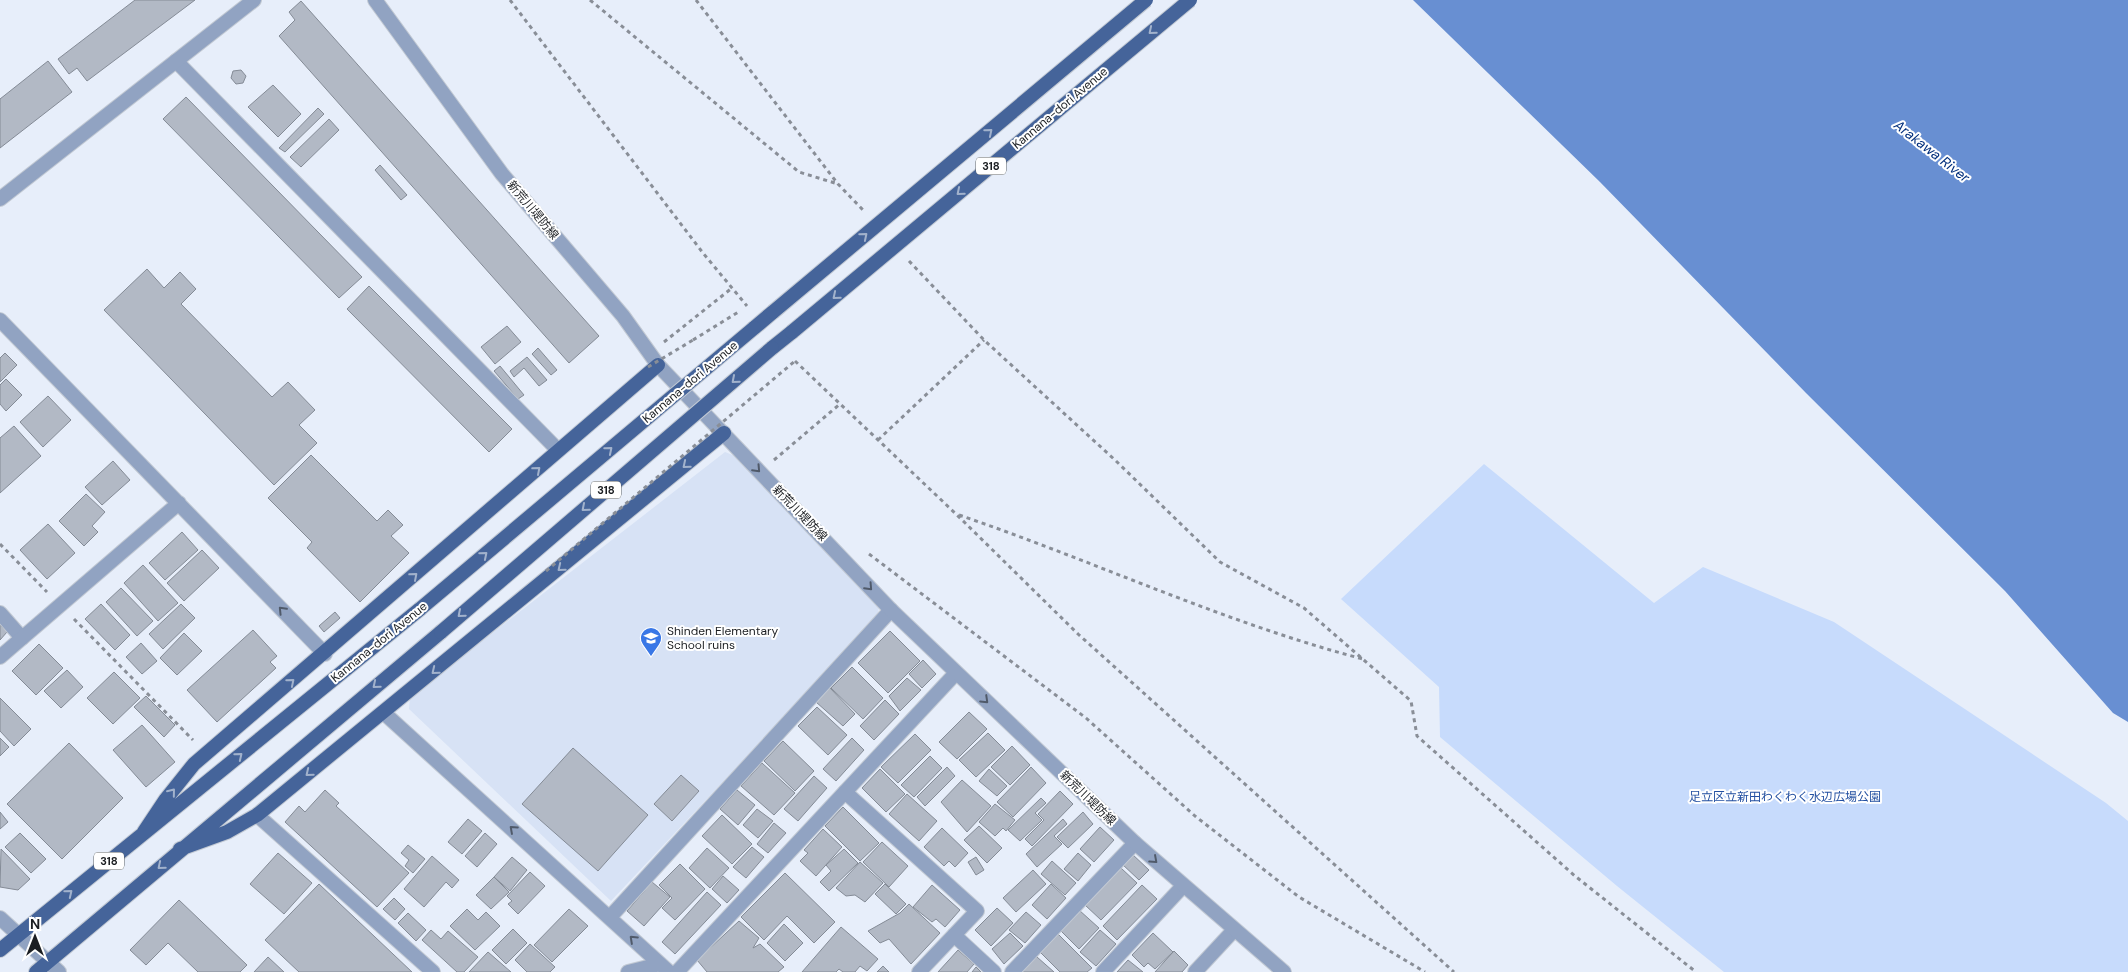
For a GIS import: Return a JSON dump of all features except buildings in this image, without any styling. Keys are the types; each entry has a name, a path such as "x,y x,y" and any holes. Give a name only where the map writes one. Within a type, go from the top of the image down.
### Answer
{"main road":[{"name":"Kannana-dori Avenue","path":"0,950 420,609 1146,0"},
{"name":"Kannana-dori Avenue","path":"180,849 440,632 772,348 1190,0"},
{"path":"144,832 166,799 194,764 324,654 653,366"},
{"path":"180,849 227,832 257,816 724,433"},
{"name":"318","path":"36,972 180,849"}],"street":[{"path":"0,199 254,0"},
{"name":"新荒川堤防線","path":"374,0 502,174 624,316 650,353 653,366 724,433 891,610 956,673 1135,843 1284,972"},
{"path":"176,61 553,445"},
{"path":"0,320 324,654"},
{"path":"0,657 179,503"},
{"path":"610,917 891,610"},
{"path":"0,612 22,638"},
{"path":"677,972 956,673"},
{"path":"384,713 665,968"},
{"path":"845,792 977,911 919,972"},
{"path":"257,816 433,972"},
{"path":"1012,972 1135,843"},
{"path":"1103,972 1183,886"},
{"path":"0,918 59,972"},
{"path":"1195,972 1234,930"},
{"path":"954,935 994,972"},
{"path":"628,972 665,968"}],"path":[{"path":"510,0 747,306 653,366"},
{"path":"590,0 799,172 838,184"},
{"path":"696,0 838,184 864,211"},
{"path":"909,260 984,340 1115,460 1220,562 1304,608 1365,660 1411,701 1417,736 1575,876 1696,972"},
{"path":"650,353 732,288"},
{"path":"878,440 984,340"},
{"path":"540,575 556,565 795,361 956,514 1078,634 1454,972"},
{"path":"760,472 840,404"},
{"path":"956,514 1268,630 1322,649 1365,660"},
{"path":"0,544 194,741"},
{"path":"862,550 1086,718 1195,816 1298,897 1425,972"}],"shaded area":[{"name":"Shinden Elementary School ruins","path":"725,452 735,456 879,605 878,617 611,901 409,709 410,697"}],"green space":[{"name":"足立区立新田わくわく水辺広場公園","path":"1484,464 1654,603 1703,567 1834,622 2106,803 2128,821 2128,972 1724,972 1617,886 1440,737 1439,687 1341,599"}],"water":[{"name":"Arakawa River","path":"1413,0 2128,0 2128,722 2113,713 2005,591 1806,393 1600,182"}],"place":[{"name":"Shinden Elementary School ruins","path":"651,657"}]}
